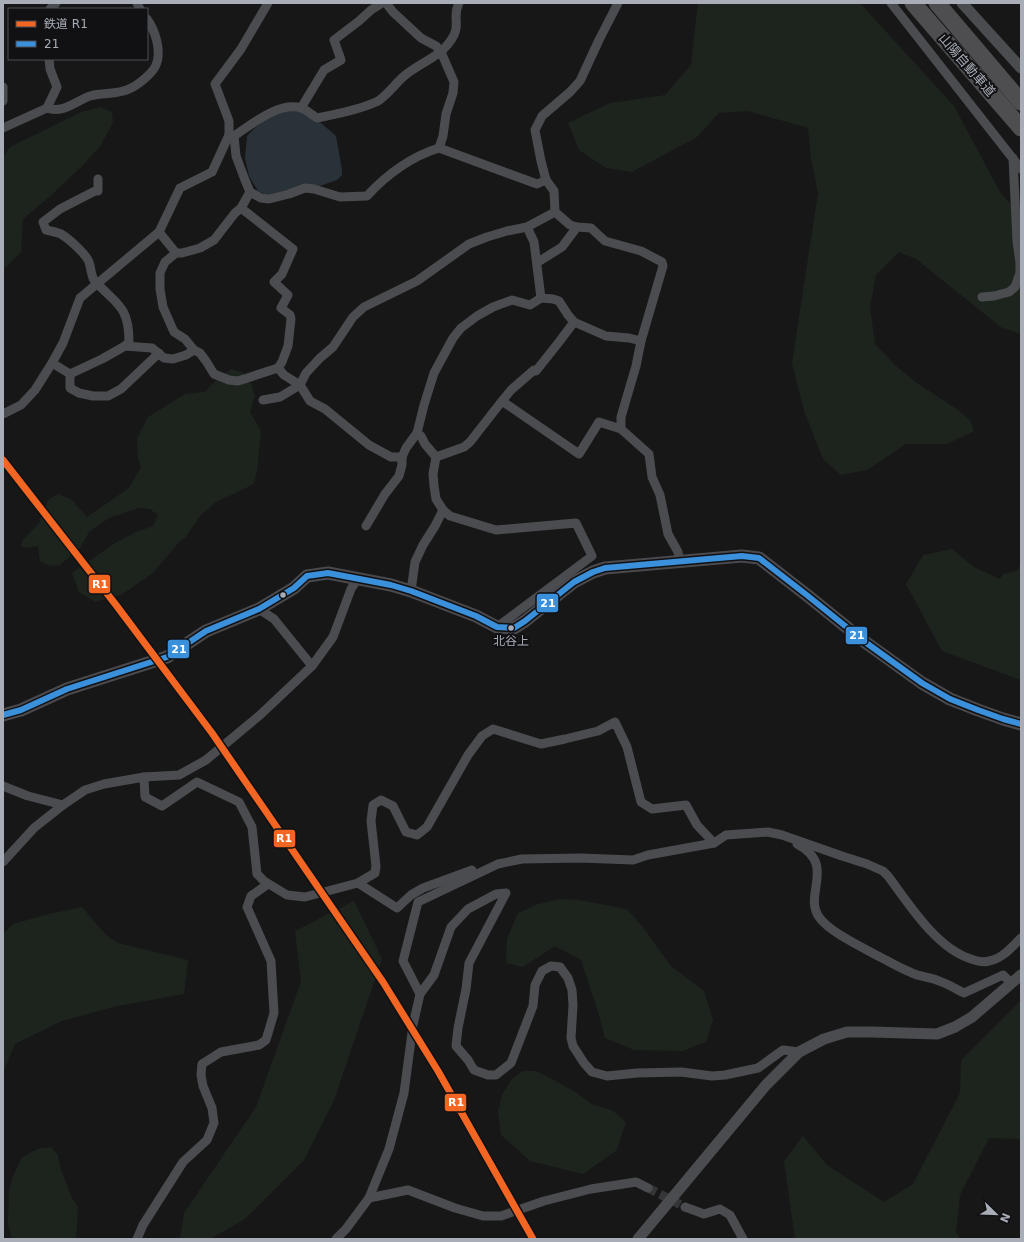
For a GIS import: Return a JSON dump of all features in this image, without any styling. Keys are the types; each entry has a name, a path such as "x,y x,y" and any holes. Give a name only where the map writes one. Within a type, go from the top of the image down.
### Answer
{"highway":[{"name":"山陽自動車道","path":"913,3 1021,128"},
{"name":"山陽自動車道","path":"937,3 1021,102"}],"main road":[{"path":"3,715 22,710 67,688 168,657 206,631 260,609 294,588 307,576 328,573 391,585 411,591 476,616 497,627 514,628 574,582 592,572 605,568 742,556 759,558 865,642 922,683 950,699 1003,719 1021,724"}],"street":[{"path":"268,3 241,50 215,84 229,121 236,156 250,192 261,198 269,200 305,188 314,188 340,197 367,196 379,183 397,170 428,151 439,148 537,184 546,180"},
{"path":"301,108 324,70 341,60 334,40 382,3"},
{"path":"386,3 393,12 421,38 436,46 441,52 454,82 453,93 446,114 444,136 439,148"},
{"path":"3,414 21,405 35,390 63,343 80,298 97,282 158,232 180,188 212,172 231,136 274,110 289,107 301,108 318,118 354,110 378,102 404,76 441,52 454,36 457,28 455,10 459,3"},
{"path":"618,3 580,81 570,92 542,116 535,130 546,180 554,191 555,212 570,224 577,227 591,228 606,241 641,251 662,262 663,266 621,417 621,429"},
{"path":"891,3 1021,169"},
{"path":"962,3 1021,68"},
{"path":"47,108 52,110 59,109 91,96 129,90 150,75 156,66 158,58 157,42 152,25 148,20"},
{"path":"3,128 47,108 57,86 50,69 49,60"},
{"path":"3,87 3,101"},
{"path":"982,297 1010,292 1015,287 1020,273 1013,158"},
{"path":"70,374 102,359 125,346 129,342 129,329 126,314 119,304 93,278 88,261 83,252 62,235 46,230 44,222 60,210 98,191 98,179"},
{"path":"241,208 293,249 282,274 274,282 288,295 281,308 290,315 291,319 288,346 282,362 278,368 238,382 214,374 200,353 194,350 185,339 174,332 163,307 160,273 165,262 176,253 182,253 200,248 214,240 241,208 250,192"},
{"path":"263,400 280,397 300,385 306,373 333,347 353,317 364,307 417,281 469,244 507,231 527,227 555,212"},
{"path":"527,227 534,242 538,262 541,298"},
{"path":"538,262 562,247 577,227"},
{"path":"158,232 176,253"},
{"path":"366,526 385,494 399,476 402,465 402,457 406,448 417,433 434,373 460,328 477,316 493,307 512,300 530,305 541,298 553,299 559,301 574,322 606,336 629,338 641,341"},
{"path":"436,456 464,447 470,442 511,390 534,370 536,371 574,322"},
{"path":"125,346 152,348 164,358 173,359 186,355 194,350"},
{"path":"70,374 70,388 79,393 93,396 108,396 121,389 159,354"},
{"path":"52,363 70,374"},
{"path":"278,368 284,375 300,385 310,401 325,409 369,445 391,457 402,457"},
{"path":"502,401 579,454 599,422 621,429 649,454 652,477 660,495 668,534 678,552 680,561"},
{"path":"417,433 436,456"},
{"path":"436,456 433,474 436,499 443,510 450,516 496,530 576,523 592,556 497,627"},
{"path":"411,591 416,562 423,545 443,510"},
{"path":"3,862 34,828 85,790 104,784 144,777 179,775 206,760 260,715 312,666 333,637 351,589 358,578"},
{"path":"260,609 274,619 312,666"},
{"path":"144,777 145,797 162,806 197,782 238,802 252,827 257,874 268,884 287,895 305,897 358,883 375,873 376,866 371,820 373,805 381,800 393,806 406,832 417,835 427,827 468,755 482,736 493,729 541,744 598,731 616,722 627,747 641,802 652,809 686,805 697,825 714,842"},
{"path":"3,786 28,796 63,805"},
{"path":"420,994 403,961 418,902 498,864 522,859 580,858 634,860 648,855 714,842 726,834 768,832 782,835 867,864 882,871 888,876 929,930 941,941 968,958 988,962 999,958 1021,938"},
{"path":"782,835 803,847 814,858 818,880 813,907 819,918 848,939 910,973 923,978 939,980 964,993 1003,975 1011,983"},
{"path":"358,883 397,908 411,895 423,888 476,869 481,872"},
{"path":"137,1239 143,1225 183,1162 207,1140 214,1123 212,1108 203,1086 201,1075 202,1064 221,1052 260,1045 266,1040 274,1013 271,961 247,907 251,896 268,884"},
{"path":"336,1239 346,1229 369,1198 389,1149 404,1093 413,1025 420,994 434,975 451,927 468,909 496,894 506,893 469,963 466,989 458,1028 456,1046 474,1070 488,1075 496,1075 511,1063 533,1006 535,985 542,971 551,966 560,967 568,978 572,990 573,1005 571,1038 573,1046 592,1072 607,1076 637,1073 681,1072 712,1076 725,1075 758,1068 783,1050 799,1052"},
{"path":"638,1239 766,1084 799,1052 824,1039 846,1032 937,1034 955,1027 972,1017 1021,975"},
{"path":"369,1198 408,1190 455,1208 483,1216 501,1216 591,1189 636,1182 648,1188"},
{"path":"685,1207 704,1214 720,1209 730,1214 743,1239"}],"shaded area":[{"path":"698,3 860,3 954,106 1000,192 1021,216 1021,334 1002,328 916,259 899,252 876,275 870,307 875,344 896,366 917,383 958,410 970,420 974,431 947,444 906,444 867,470 841,475 823,459 804,411 792,363 818,193 811,158 808,128 748,111 719,113 697,137 632,172 606,168 579,150 568,123 610,103 665,95 691,65"},
{"path":"101,107 112,112 113,122 101,145 82,166 23,219 21,252 3,270 3,157 10,147 81,112"},
{"path":"285,110 300,112 321,123 336,136 342,170 342,175 337,180 317,187 287,190 267,195 258,191 249,176 245,158 247,136 259,124 271,116"},
{"path":"231,369 244,373 252,386 255,396 250,412 261,431 257,471 254,483 216,502 200,516 185,538 180,541 153,573 121,595 95,602 79,592 72,573 113,544 136,532 153,526 158,515 150,509 139,508 109,518 89,532 80,548 60,565 50,566 40,561 38,546 26,548 20,546 24,539 39,523 48,500 58,494 71,499 87,517 129,488 141,467 138,458 137,438 148,417 185,394 205,392 217,379"},
{"path":"952,549 974,567 1000,579 1003,574 1017,571 1021,563 1021,680 942,651 906,584 923,555"},
{"path":"561,899 579,900 627,909 642,926 671,966 704,991 713,1020 706,1042 683,1051 634,1050 605,1038 581,960 555,946 523,967 506,963 507,939 518,913 538,904"},
{"path":"354,901 382,959 334,1100 304,1160 245,1219 210,1239 180,1239 184,1213 256,1107 301,982 295,931"},
{"path":"82,907 106,935 118,943 188,960 184,994 113,1007 62,1021 15,1044 3,1073 3,934 13,924"},
{"path":"1021,1000 1021,1142 1019,1139 989,1138 960,1195 956,1232 960,1239 795,1239 784,1161 803,1136 827,1165 884,1202 913,1184 960,1093 961,1060"},
{"path":"523,1071 536,1071 577,1093 591,1104 612,1110 626,1122 617,1150 583,1174 530,1161 501,1135 498,1112 502,1095 511,1080"},
{"path":"51,1147 58,1155 60,1167 72,1198 78,1207 76,1239 12,1239 8,1224 9,1190 12,1178 22,1158 41,1148"}],"tunnel":[{"path":"648,1188 685,1207"}],"rail line":[{"name":"R1","path":"3,460 116,605 212,733 383,982 438,1071 533,1239"}],"transit line":[{"name":"21","path":"3,715 21,710 67,689 167,657 206,631 259,609 294,588 307,576 328,573 391,585 411,591 476,616 497,627 514,628 574,582 593,572 605,568 742,556 759,558 865,642 922,683 950,699 1003,719 1021,724"}],"place":[{"name":"北谷上","path":"511,628"}]}
